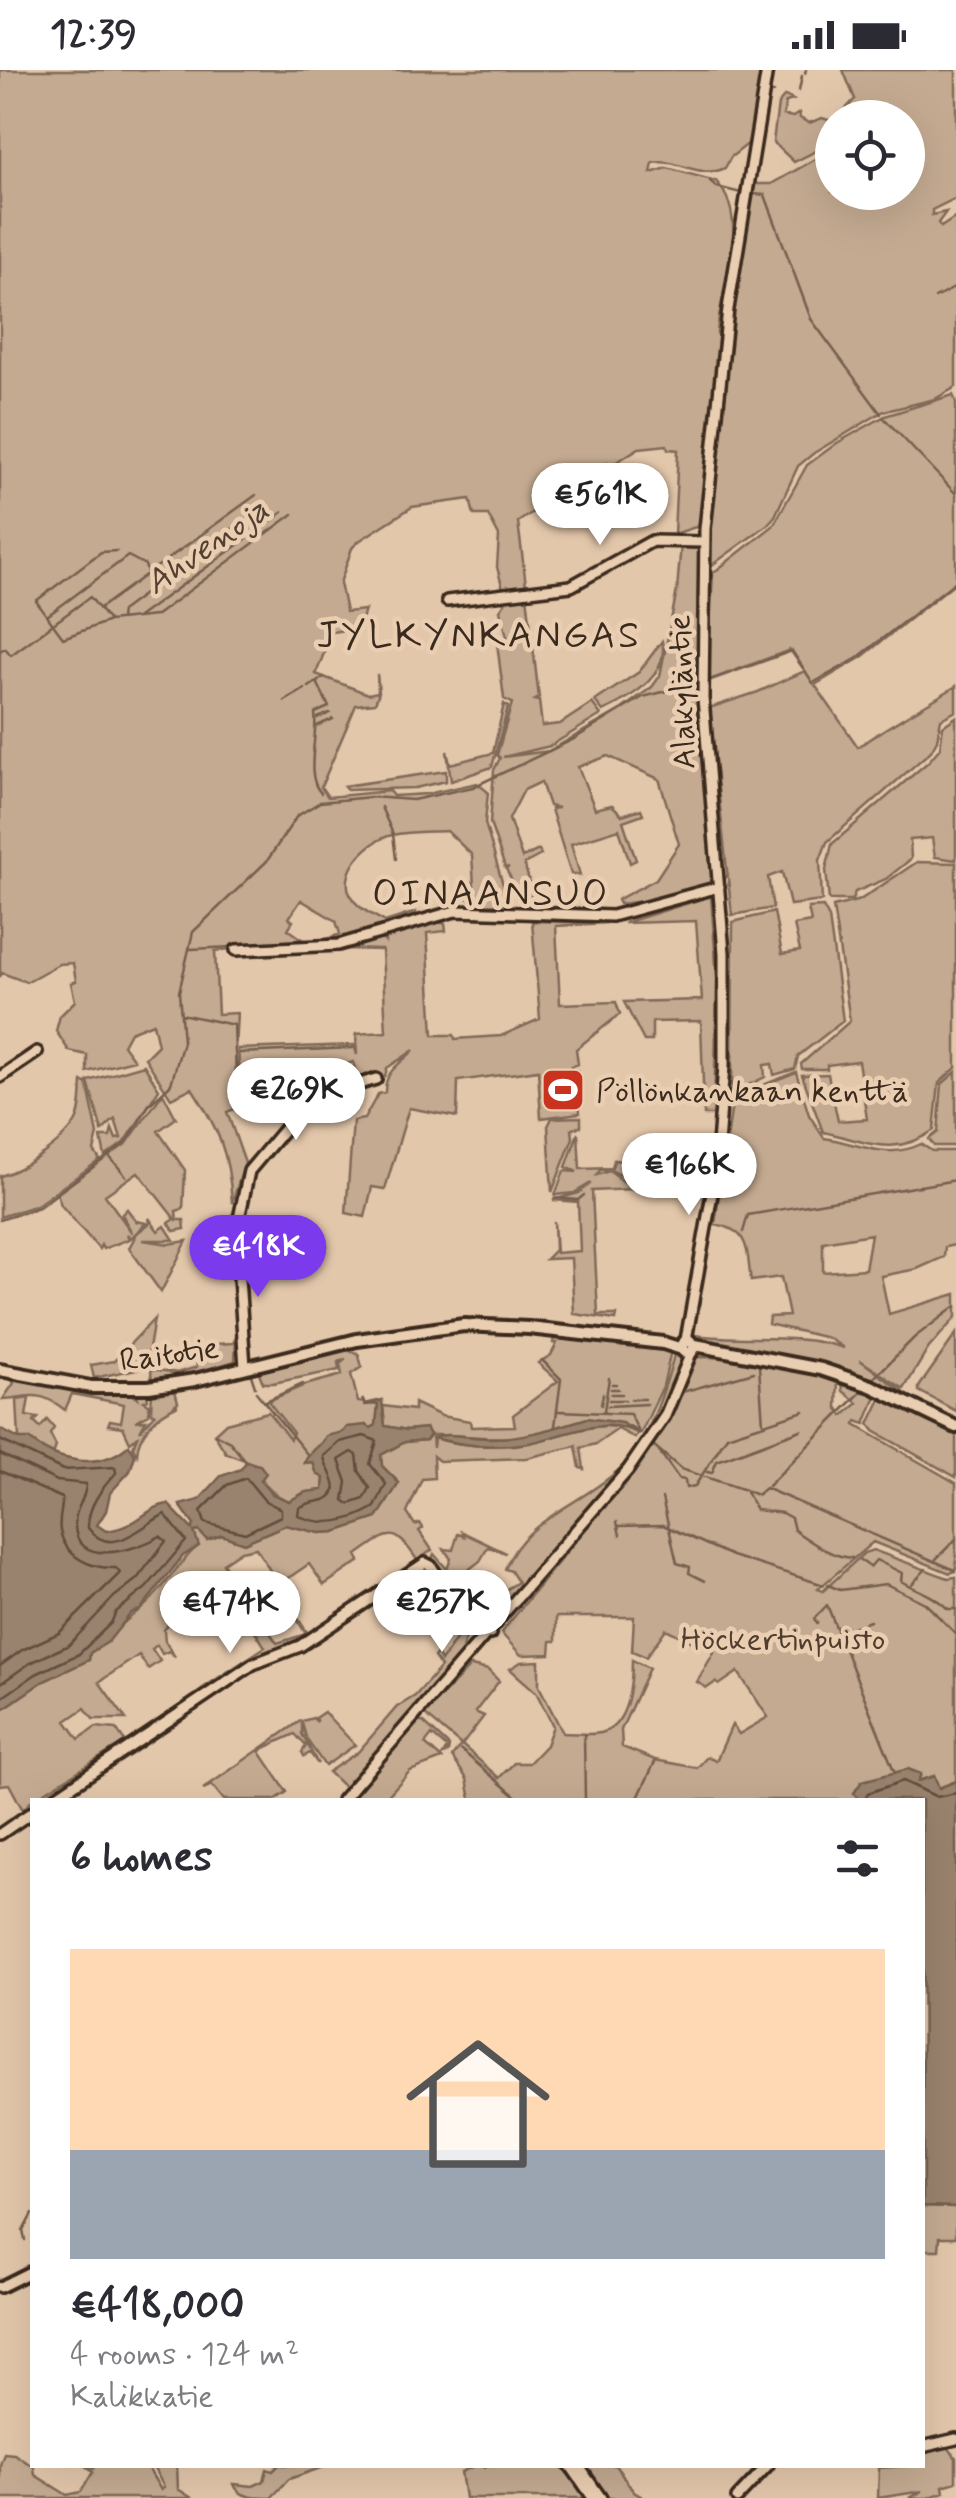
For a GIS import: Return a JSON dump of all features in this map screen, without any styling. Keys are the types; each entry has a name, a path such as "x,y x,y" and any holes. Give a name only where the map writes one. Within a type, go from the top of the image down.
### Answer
{"main road":[{"name":"Alakyläntie","path":"485,1627 504,1614 636,1460 665,1416 683,1375 689,1347 721,1125 726,1008 703,698 704,542 728,308 767,70"},
{"path":"447,601 571,586 652,542 704,542"},
{"path":"236,950 338,945 455,911 612,916 719,887"},
{"path":"0,1077 37,1052"},
{"path":"244,1366 236,1233 250,1171 309,1100 376,1079"},
{"name":"Raitotie","path":"0,1370 91,1386 130,1388 177,1384 402,1333 537,1330 772,1357 882,1390 956,1427"},
{"path":"54,1798 253,1664 300,1646 428,1563 454,1600 485,1627"},
{"name":"Alakyläntie","path":"344,1798 427,1703 485,1627 530,1584"},
{"path":"0,1834 30,1813"},
{"path":"0,2287 29,2272"},
{"path":"925,2446 956,2439"},
{"path":"572,2468 597,2498"},
{"path":"580,2468 597,2498"},
{"path":"738,2498 765,2468"}],"green space":[{"path":"0,70 762,70 749,143 731,157 725,168 707,172 663,162 653,163 651,173 667,168 716,181 727,197 732,215 732,254 717,333 722,331 702,525 674,534 678,450 668,449 667,445 639,448 610,466 607,462 518,522 526,585 503,589 497,567 499,536 488,515 474,515 470,499 412,507 352,548 340,583 346,612 365,610 359,628 332,632 316,674 368,694 378,692 377,674 379,692 375,703 356,705 321,787 328,797 389,791 393,796 427,794 477,783 488,792 485,823 505,892 502,904 477,905 466,897 474,886 472,855 447,831 392,835 371,845 354,863 349,873 350,895 361,908 385,922 416,912 416,917 346,938 325,940 340,934 336,921 301,900 289,918 293,921 288,929 302,939 215,951 218,1014 237,1013 235,1049 242,1106 227,1112 245,1163 232,1203 225,1156 216,1130 192,1088 171,1098 145,1058 158,1045 153,1023 130,1032 123,1045 134,1060 87,1072 87,1055 69,1051 56,1031 60,1016 75,1001 71,983 76,981 73,963 59,964 26,982 2,973 0,977"},
{"path":"843,70 956,70 956,198 932,210 932,215 946,212 938,223 941,227 956,217 956,387 935,399 882,412 814,453 798,466 767,525 708,568 718,403 750,184 771,184 815,159 815,210 925,210 925,100 855,99"},
{"path":"785,96 793,100 786,102 783,115 793,117 799,113 809,123 815,121 815,152 794,162 773,142 778,104"},
{"path":"953,395 956,582 862,657 815,685 858,747 956,686 956,711 941,719 931,751 827,842 820,860 822,901 790,905 782,872 768,877 773,908 732,915 709,708 805,671 790,650 707,681 713,573 773,526 807,465 885,416"},
{"path":"681,544 697,545 701,553 697,658 713,882 653,900 619,904 617,900 656,879 679,844 659,779 608,756 578,767 595,809 612,805 622,815 641,809 643,814 623,821 636,860 630,863 619,829 571,844 580,875 571,874 551,809 558,808 549,806 541,782 524,790 509,819 522,858 539,850 541,855 524,864 531,886 528,894 542,907 560,907 559,911 539,910 521,898 506,869 509,867 505,868 490,823 494,770 512,703 504,699 497,643 508,640 500,610 505,603 500,600 527,595 539,698 535,700 539,701 542,726 560,724 592,703 601,715 550,746 503,757 549,751 622,709 652,687 660,676 677,590"},
{"path":"662,641 663,653 654,675 636,692 603,711 595,701 639,672"},
{"path":"504,704 508,707 492,767 451,781 447,751 450,764 493,753"},
{"path":"956,717 956,860 935,857 932,838 910,840 911,859 886,879 855,892 852,900 829,900 826,870 832,844 928,762 940,748 943,726"},
{"path":"446,771 446,781 415,788 347,790 344,786"},
{"path":"917,862 956,863 956,1068 939,1083 934,1130 919,1139 892,1146 823,1132 802,1075 828,1074 838,1121 867,1119 858,1061 827,1065 827,1069 802,1069 801,1064 850,1021 833,907 860,900"},
{"path":"711,896 717,979 714,1115 704,1115 701,1021 652,1022 652,1041 644,1041 624,1002 702,1000 696,921 624,923"},
{"path":"823,907 829,918 843,1021 798,1056 795,1069 774,1075 772,1064 764,1065 765,1077 732,1093 733,922 774,912 782,954 800,951 794,925 811,922 808,908"},
{"path":"437,921 445,924 446,931 427,933 433,1035 454,1035 455,1039 501,1036 540,1019 532,921 607,923 556,926 560,1004 616,1002 620,1014 576,1049 578,1064 571,1066 572,1071 577,1071 580,1113 541,1118 538,1070 458,1081 457,1117 409,1108 385,1189 372,1187 365,1217 346,1213 353,1121 364,1119 378,1094 385,1092 391,1072 414,1050 387,1068 385,1076 377,1078 373,1073 365,1081 363,1076 358,1077 353,1062 305,1078 285,1091 279,1081 242,1097 238,1049 354,1045 357,1055 356,1034 386,1032 382,950 344,949 381,938 385,942 385,937"},
{"path":"144,1065 159,1089 126,1141 105,1157 101,1137 110,1137 112,1129 116,1139 121,1138 115,1119 102,1131 88,1081"},
{"path":"796,1072 809,1115 824,1138 885,1151 921,1144 932,1151 956,1151 955,1245 945,1247 944,1257 917,1269 881,1276 889,1314 956,1294 956,1317 928,1349 904,1389 860,1360 906,1394 698,1345 695,1335 808,1340 844,1348 828,1338 768,1324 769,1317 789,1316 781,1277 751,1281 745,1243 735,1231 715,1224 733,1097","holes":["871,1234 865,1269 823,1272 823,1242"]},
{"path":"956,1072 956,1146 934,1146 929,1139 938,1132 942,1084"},
{"path":"82,1082 87,1083 98,1134 94,1151 100,1160 37,1205 0,1217 0,1176 42,1154 70,1129 79,1112"},
{"path":"163,1093 176,1118 158,1131 185,1170 183,1209 176,1211 177,1220 184,1220 185,1229 174,1231 169,1223 175,1219 138,1172 105,1195 132,1233 122,1214 127,1209 136,1221 146,1223 131,1238 127,1234 129,1239 103,1249 101,1245 99,1249 61,1205 57,1193 127,1143"},
{"path":"581,1117 581,1126 572,1129 573,1138 552,1192 548,1126 552,1118"},
{"path":"578,1133 580,1169 612,1168 614,1160 646,1165 637,1185 611,1170 600,1170 597,1175 609,1171 634,1189 592,1191 598,1315 617,1315 616,1320 574,1314 571,1258 546,1259 555,1250 554,1221 556,1253 580,1251 578,1202 553,1200 579,1193 591,1183 574,1193 555,1195 564,1171 577,1172 566,1167"},
{"path":"149,1218 158,1231 165,1226 174,1240 143,1240 169,1244 187,1241 161,1292 129,1248 137,1233 150,1223"},
{"path":"154,1319 146,1367 94,1378 91,1365 114,1361"},
{"path":"555,1333 559,1339 672,1346 663,1386 641,1433 610,1421 594,1421 516,1437 432,1435 433,1448 434,1438 492,1446 527,1443 596,1427 623,1428 638,1433 635,1438 618,1429 596,1444 581,1448 584,1469 580,1468 576,1446 527,1458 439,1461 433,1456 434,1478 422,1479 407,1513 415,1525 420,1523 423,1528 419,1531 432,1550 392,1579 417,1560 402,1541 390,1536 357,1555 360,1561 324,1585 309,1564 284,1581 284,1593 256,1548 241,1551 223,1563 234,1580 228,1580 231,1585 235,1582 249,1601 275,1584 284,1601 279,1594 255,1611 277,1643 306,1634 288,1604 309,1635 298,1643 308,1639 274,1653 271,1649 250,1657 204,1689 203,1688 265,1647 224,1581 196,1591 164,1630 165,1641 175,1657 169,1651 162,1654 157,1645 152,1649 160,1661 148,1669 139,1655 99,1682 126,1719 93,1719 85,1708 66,1721 79,1739 96,1727 116,1729 125,1742 30,1798 23,1810 9,1784 0,1785 0,1711 42,1682 89,1660 90,1653 149,1602 198,1546 194,1532 199,1531 207,1540 222,1535 244,1543 285,1525 320,1533 335,1532 377,1518 399,1483 382,1466 381,1455 405,1442 426,1440 430,1435 426,1428 385,1426 383,1406 414,1410 414,1403 441,1416 470,1421 471,1427 515,1426 513,1415 558,1381 538,1363 551,1355 557,1343 553,1343"},
{"path":"956,1334 956,1411 919,1391 919,1387"},
{"path":"236,1337 235,1361 192,1374 238,1361 234,1366 152,1384 151,1369 177,1373 197,1367 196,1354 209,1352 216,1344 233,1343"},
{"path":"676,1347 683,1356 674,1389 634,1459 577,1529 495,1617 479,1619 476,1613 489,1616 496,1610 490,1601 499,1582 505,1590 518,1582 505,1569 525,1538 627,1461 661,1398"},
{"path":"341,1349 358,1353 362,1367 351,1374 358,1402 378,1405 376,1425 340,1433 314,1448 304,1463 313,1462 317,1474 324,1478 323,1490 303,1493 290,1501 268,1487 255,1464 226,1453 214,1434 226,1423 268,1412 290,1439 293,1433 268,1401 342,1375 340,1364 346,1359 338,1362 339,1370 273,1383 263,1383 258,1370"},
{"name":"Höckertinpuisto","path":"697,1357 744,1358 838,1379 837,1407 843,1416 858,1403 843,1391 842,1381 877,1394 865,1424 857,1421 855,1425 956,1483 956,1571 950,1573 873,1542 818,1589 823,1591 864,1553 873,1550 948,1578 956,1577 956,1781 939,1788 934,1776 918,1781 920,1775 907,1769 868,1783 860,1798 471,1798 467,1779 452,1757 461,1745 424,1714 471,1666 488,1670 499,1681 475,1712 484,1716 462,1745 499,1778 514,1763 529,1763 546,1745 553,1726 536,1692 510,1669 521,1662 539,1661 539,1686 563,1733 584,1734 604,1732 619,1720 630,1690 632,1660 649,1668 621,1730 622,1747 655,1760 697,1768 707,1757 716,1761 732,1725 739,1734 768,1717 738,1672 707,1688 697,1682 714,1652 666,1629 646,1657 632,1651 634,1617 556,1617 556,1641 551,1641 550,1654 521,1655 501,1633 646,1454 683,1392"},
{"path":"0,1373 126,1392 138,1398 136,1393 146,1390 148,1399 144,1401 149,1404 149,1414 136,1421 146,1420 140,1431 155,1414 151,1412 152,1390 174,1387 178,1402 173,1406 178,1405 150,1425 137,1454 133,1447 137,1437 130,1442 123,1427 108,1425 110,1420 121,1422 124,1404 72,1394 65,1410 41,1397 3,1399 14,1383 10,1378 0,1379"},
{"path":"29,1398 26,1416 38,1418 34,1422 40,1428 47,1420 54,1428 50,1434 56,1446 53,1455 19,1439 17,1400"},
{"path":"889,1398 956,1433 956,1477 874,1431 869,1424 881,1399"},
{"path":"462,1532 506,1553 488,1547 480,1561 454,1581 469,1600 492,1590 481,1604 469,1607 449,1589 431,1561 434,1554 447,1569 451,1559 444,1549 453,1550 458,1534 464,1536"},
{"path":"455,1619 466,1637 458,1661 347,1790 328,1772 358,1752 397,1707 415,1696 441,1667 434,1657 437,1653 441,1661 456,1639 443,1628"},
{"path":"324,1712 355,1745 325,1766 307,1740 302,1723 302,1734 318,1764 310,1753 304,1756 306,1746 295,1734 260,1752 287,1792 278,1798 222,1798 212,1785 203,1789 299,1722 313,1718 317,1722 315,1718"},
{"path":"414,1722 423,1722 449,1746 443,1755 447,1748 432,1735 425,1744 442,1759 410,1771 386,1798 355,1798 351,1794"},
{"path":"925,2206 956,2207 956,2237 940,2237 939,2250 925,2250"},
{"path":"948,2447 956,2458 956,2482 928,2498 909,2498 923,2491 878,2498 879,2468 925,2468 925,2453"},
{"path":"4,2453 14,2454 34,2468 35,2475 67,2495 81,2492 93,2472 88,2468 148,2468 161,2490 164,2487 154,2468 177,2468 178,2489 192,2498 0,2498"},
{"path":"320,2468 289,2479 271,2498 244,2495 236,2489 234,2484 253,2486 264,2481 267,2469"},
{"path":"470,2468 563,2468 589,2498 465,2498 461,2472"},
{"path":"583,2468 617,2468 634,2492 644,2498 603,2498"}],"water":[{"path":"362,1399 365,1404 382,1400 385,1426 426,1428 430,1435 426,1440 405,1442 381,1455 382,1466 399,1483 377,1518 335,1532 320,1533 285,1525 244,1543 222,1535 207,1540 199,1531 194,1532 199,1546 183,1556 140,1610 131,1613 108,1642 90,1653 89,1660 42,1682 0,1711 0,1429 19,1439 29,1439 52,1453 78,1460 105,1459 129,1445 135,1455 130,1471 110,1493 106,1511 97,1525 106,1531 117,1529 168,1504 192,1529 194,1525 180,1505 199,1500 221,1476 241,1469 246,1462 260,1465 266,1473 260,1481 272,1494 289,1501 306,1492 323,1490 324,1478 317,1474 313,1462 304,1463 326,1436 343,1432 347,1427 376,1425 378,1404 365,1405"},
{"path":"587,1418 622,1423 640,1434 626,1428 598,1426 529,1443 493,1446 434,1438 512,1437"},
{"path":"908,1769 921,1774 918,1781 934,1776 939,1788 956,1781 956,2207 925,2206 925,1798 858,1798 854,1793 862,1781"}],"waterway":[{"path":"773,70 769,91 773,93"},
{"path":"799,91 802,76"},
{"path":"710,181 717,187 741,193"},
{"path":"737,218 740,194"},
{"path":"752,194 765,195 811,319 881,414"},
{"path":"935,298 956,287"},
{"path":"884,418 956,494"},
{"path":"100,608 256,495"},
{"path":"120,619 121,611 266,504"},
{"path":"138,617 283,512"},
{"name":"Ahvenoja","path":"0,651 5,648 11,655 90,597 109,621 155,616 293,514"},
{"path":"109,621 63,638 36,601 101,552 117,551"},
{"path":"47,616 128,556 145,565 147,572"},
{"path":"708,681 792,651 813,683 856,659 956,581"},
{"path":"309,687 324,677"},
{"path":"317,682 329,707 315,713 312,767 321,793"},
{"path":"0,1220 39,1207 127,1142 149,1105 171,1084 183,1042 179,992 193,932 267,861 297,816 320,802 371,797 413,800 473,787 574,739 643,697 699,683"},
{"path":"285,701 305,689"},
{"path":"318,718 330,713"},
{"path":"317,726 333,719"},
{"path":"381,807 393,834 396,859"},
{"path":"191,949 233,947"},
{"path":"181,1014 234,1025 236,1077"},
{"path":"240,1053 353,1048"},
{"path":"108,1155 126,1176"},
{"path":"743,1232 748,1215 956,1180"},
{"path":"555,1198 578,1200 584,1195"},
{"path":"244,1280 262,1279"},
{"path":"881,1371 915,1337 956,1306"},
{"path":"542,1360 561,1379 555,1426"},
{"path":"759,1366 763,1424"},
{"path":"250,1372 255,1387"},
{"path":"682,1392 754,1372"},
{"path":"871,1381 879,1373"},
{"path":"604,1411 609,1378"},
{"path":"264,1402 303,1384"},
{"path":"611,1389 618,1389"},
{"path":"768,1486 864,1389"},
{"path":"256,1392 307,1454"},
{"path":"601,1405 603,1394"},
{"path":"611,1394 622,1394"},
{"path":"631,1399 644,1399"},
{"path":"609,1400 625,1400"},
{"path":"608,1406 647,1404"},
{"path":"559,1411 630,1414 638,1430"},
{"path":"659,1451 679,1479 685,1480 686,1488 695,1486 727,1436 804,1411"},
{"path":"707,1472 712,1473 717,1461 801,1430"},
{"path":"215,1434 230,1442 246,1462"},
{"path":"652,1444 681,1469 745,1490 756,1510 782,1513 791,1518 794,1530 808,1540 852,1558"},
{"path":"747,1491 757,1495 765,1488 955,1570"},
{"path":"662,1498 677,1563 690,1567 689,1573 705,1581"},
{"path":"617,1522 620,1535"},
{"path":"619,1526 663,1525 732,1556 824,1585"},
{"path":"936,1559 956,1539"},
{"path":"860,1560 870,1567 876,1560 902,1573 901,1581 948,1609 956,1609"},
{"path":"911,1585 926,1569"},
{"path":"828,1585 840,1590 886,1584 925,1603 956,1634"},
{"path":"817,1623 814,1619 827,1605 895,1773"},
{"path":"839,1632 870,1621"},
{"path":"584,1734 585,1798"},
{"path":"461,1750 518,1798"},
{"path":"638,1798 655,1762"},
{"path":"25,2240 23,2231 30,2218"}],"place":[{"name":"Pöllönkankaan kenttä","path":"563,1090"}],"district":[{"name":"JYLKYNKANGAS","path":"479,634"},
{"name":"OINAANSUO","path":"491,892"}]}
